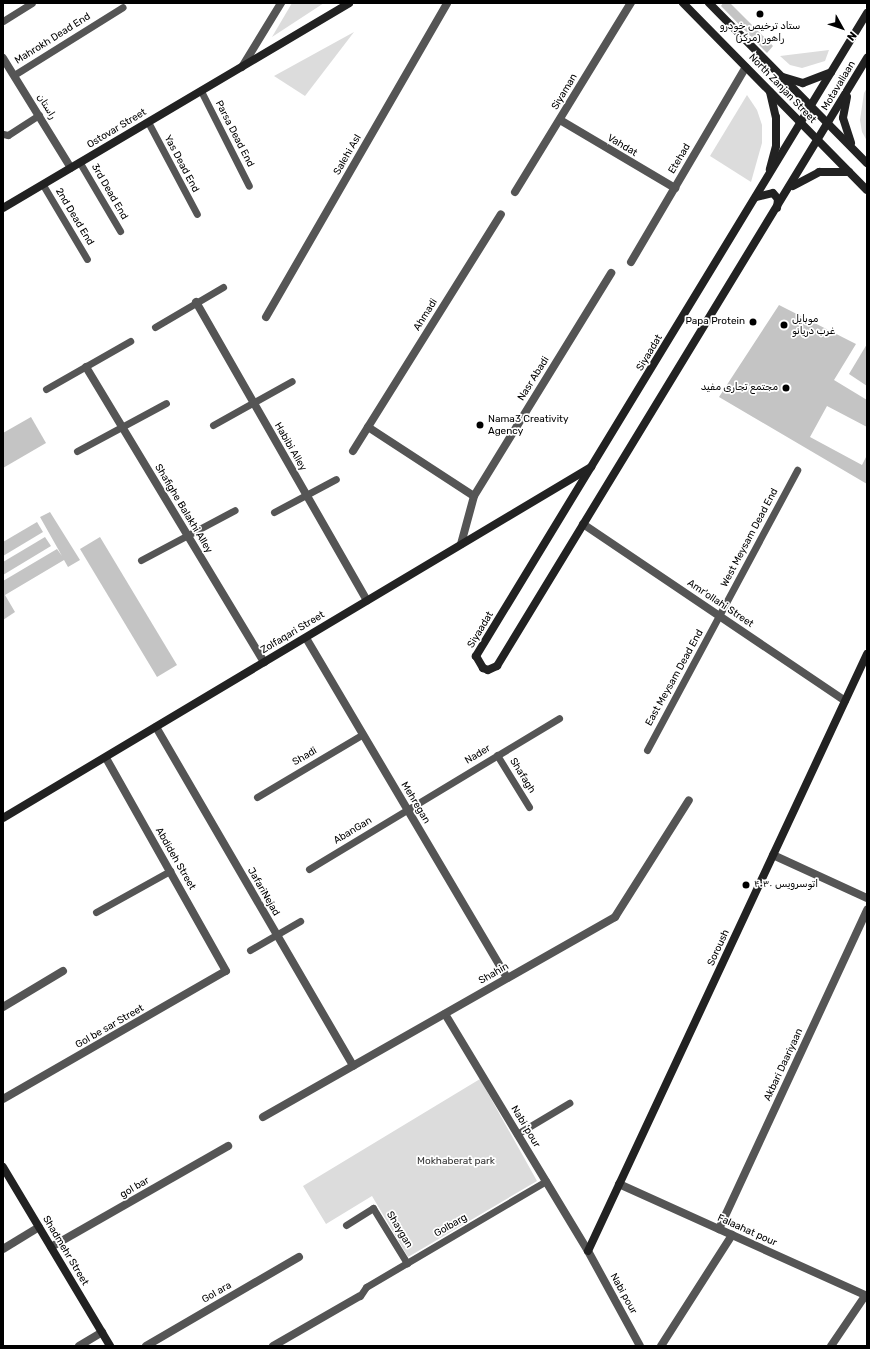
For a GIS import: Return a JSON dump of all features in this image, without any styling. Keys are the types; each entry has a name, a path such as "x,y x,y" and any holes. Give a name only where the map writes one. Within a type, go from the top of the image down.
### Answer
{"street":[{"name":"Ostovar Street","path":"242,67 281,3"},
{"name":"Ostovar Street","path":"3,208 349,3"},
{"name":"Salehi Asl","path":"266,317 447,3"},
{"name":"Siyaman","path":"515,192 631,3"},
{"name":"North Zanjan Street","path":"683,3 867,190"},
{"name":"North Zanjan Street","path":"709,3 867,163"},
{"name":"Motavaliaan","path":"811,107 867,13"},
{"name":"راستان","path":"3,58 71,168"},
{"name":"Motavaliaan","path":"828,124 867,60"},
{"name":"Etehad","path":"631,262 746,67"},
{"path":"779,74 790,81 803,83 831,72"},
{"path":"768,177 776,146 776,117 770,91"},
{"path":"848,91 843,118 846,134 854,150"},
{"name":"Siyaadat","path":"811,107 476,656 483,668 488,670 497,666 828,124"},
{"name":"Vahdat","path":"560,120 675,188"},
{"path":"790,187 819,172 849,172"},
{"path":"756,198 768,193 775,194 778,199 776,211"},
{"name":"Ahmadi","path":"353,451 501,214"},
{"name":"Nasr Abadi","path":"462,544 474,496 611,273"},
{"name":"Habibi Alley","path":"196,302 367,601"},
{"name":"Shafighe Balakhi Alley","path":"86,367 264,662"},
{"path":"368,427 474,496"},
{"name":"Zolfaqari Street","path":"3,818 106,758 593,465"},
{"path":"565,482 575,485 577,492"},
{"name":"Amr'ollahi Street","path":"583,524 845,701"},
{"name":"Mehregan","path":"306,638 507,978"},
{"name":"Soroush","path":"588,1251 867,654"},
{"name":"JafariNejad","path":"156,727 352,1066"},
{"name":"Abdideh Street","path":"106,758 226,971"},
{"name":"Shahin","path":"263,1117 615,917 689,800"},
{"path":"773,855 867,898"},
{"name":"Akbari Daariyaan","path":"719,1229 867,910"},
{"path":"3,1006 63,971"},
{"name":"Gol be sar Street","path":"3,1099 226,971"},
{"name":"Nabi 'pour","path":"444,1014 588,1251"},
{"name":"gol bar","path":"51,1247 228,1146"},
{"name":"Shadmehr Street","path":"3,1167 110,1346"},
{"name":"Falaahat pour","path":"620,1184 866,1296"},
{"path":"3,1249 39,1227"},
{"path":"661,1346 732,1235"},
{"name":"Nabi pour","path":"588,1251 640,1346"},
{"name":"Gol ara","path":"146,1346 299,1257"},
{"path":"273,1346 360,1296"},
{"path":"831,1346 866,1296"},
{"path":"79,1346 102,1332"}],"lane":[{"path":"3,21 32,3"},
{"name":"Mahrokh Dead End","path":"14,75 123,7"},
{"name":"Parsa Dead End","path":"200,91 249,186"},
{"path":"3,134 8,135 39,115"},
{"name":"Yas Dead End","path":"148,122 197,214"},
{"name":"3rd Dead End","path":"80,163 120,231"},
{"name":"2nd Dead End","path":"43,185 88,259"},
{"path":"155,327 223,287"},
{"path":"46,390 130,341"},
{"path":"213,425 292,381"},
{"path":"77,451 166,403"},
{"name":"West Meysam Dead End","path":"720,616 797,470"},
{"path":"274,512 336,479"},
{"path":"141,560 235,510"},
{"name":"East Meysam Dead End","path":"647,750 720,616"},
{"name":"Nader","path":"407,810 559,718"},
{"name":"Shadi","path":"257,796 363,734"},
{"name":"Shafagh","path":"497,756 529,807"},
{"name":"AbanGan","path":"309,869 407,810"},
{"path":"96,912 170,871"},
{"path":"250,950 300,921"},
{"path":"517,1134 569,1103"},
{"name":"Golbarg","path":"360,1296 366,1287 546,1182"},
{"name":"Shaygan","path":"346,1225 373,1208 407,1263"}],"green space":[{"path":"292,3 324,3 272,37"},
{"path":"354,32 305,96 274,76"},
{"path":"829,50 825,61 802,68 790,65 780,56"},
{"path":"867,88 867,141 862,132 860,120 864,93"},
{"path":"747,95 757,110 762,125 762,143 751,182 710,156"},
{"name":"Mokhaberat park","path":"480,1079 537,1181 408,1257 372,1196 326,1224 303,1186"}],"building":[{"path":"723,3 730,3 773,46 767,53 721,6"},
{"name":"مجتمع تجاری مفید","path":"779,305 856,344 834,380 867,400 867,427 827,406 810,437 862,465 867,455 867,484 719,397"},
{"path":"867,344 867,386 849,374"},
{"path":"31,417 46,443 3,468 3,433"},
{"path":"50,512 80,560 68,567 64,560 5,595 15,612 3,620 3,581 57,549 62,556 40,517"},
{"path":"37,522 43,532 3,556 3,542"},
{"path":"45,537 51,546 3,575 3,562"},
{"path":"100,537 177,665 157,677 80,549"}],"place":[{"name":"ستاد ترخیص خودرو راهور (مرکز)","path":"760,14"},
{"name":"Papa Protein","path":"753,322"},
{"name":"موبایل غرب دریانو","path":"784,325"},
{"name":"مجتمع تجاری مفید","path":"786,388"},
{"name":"Nama3 Creativity Agency","path":"480,425"},
{"name":"اتوسرویس ۴۰۳۰","path":"746,885"}]}
